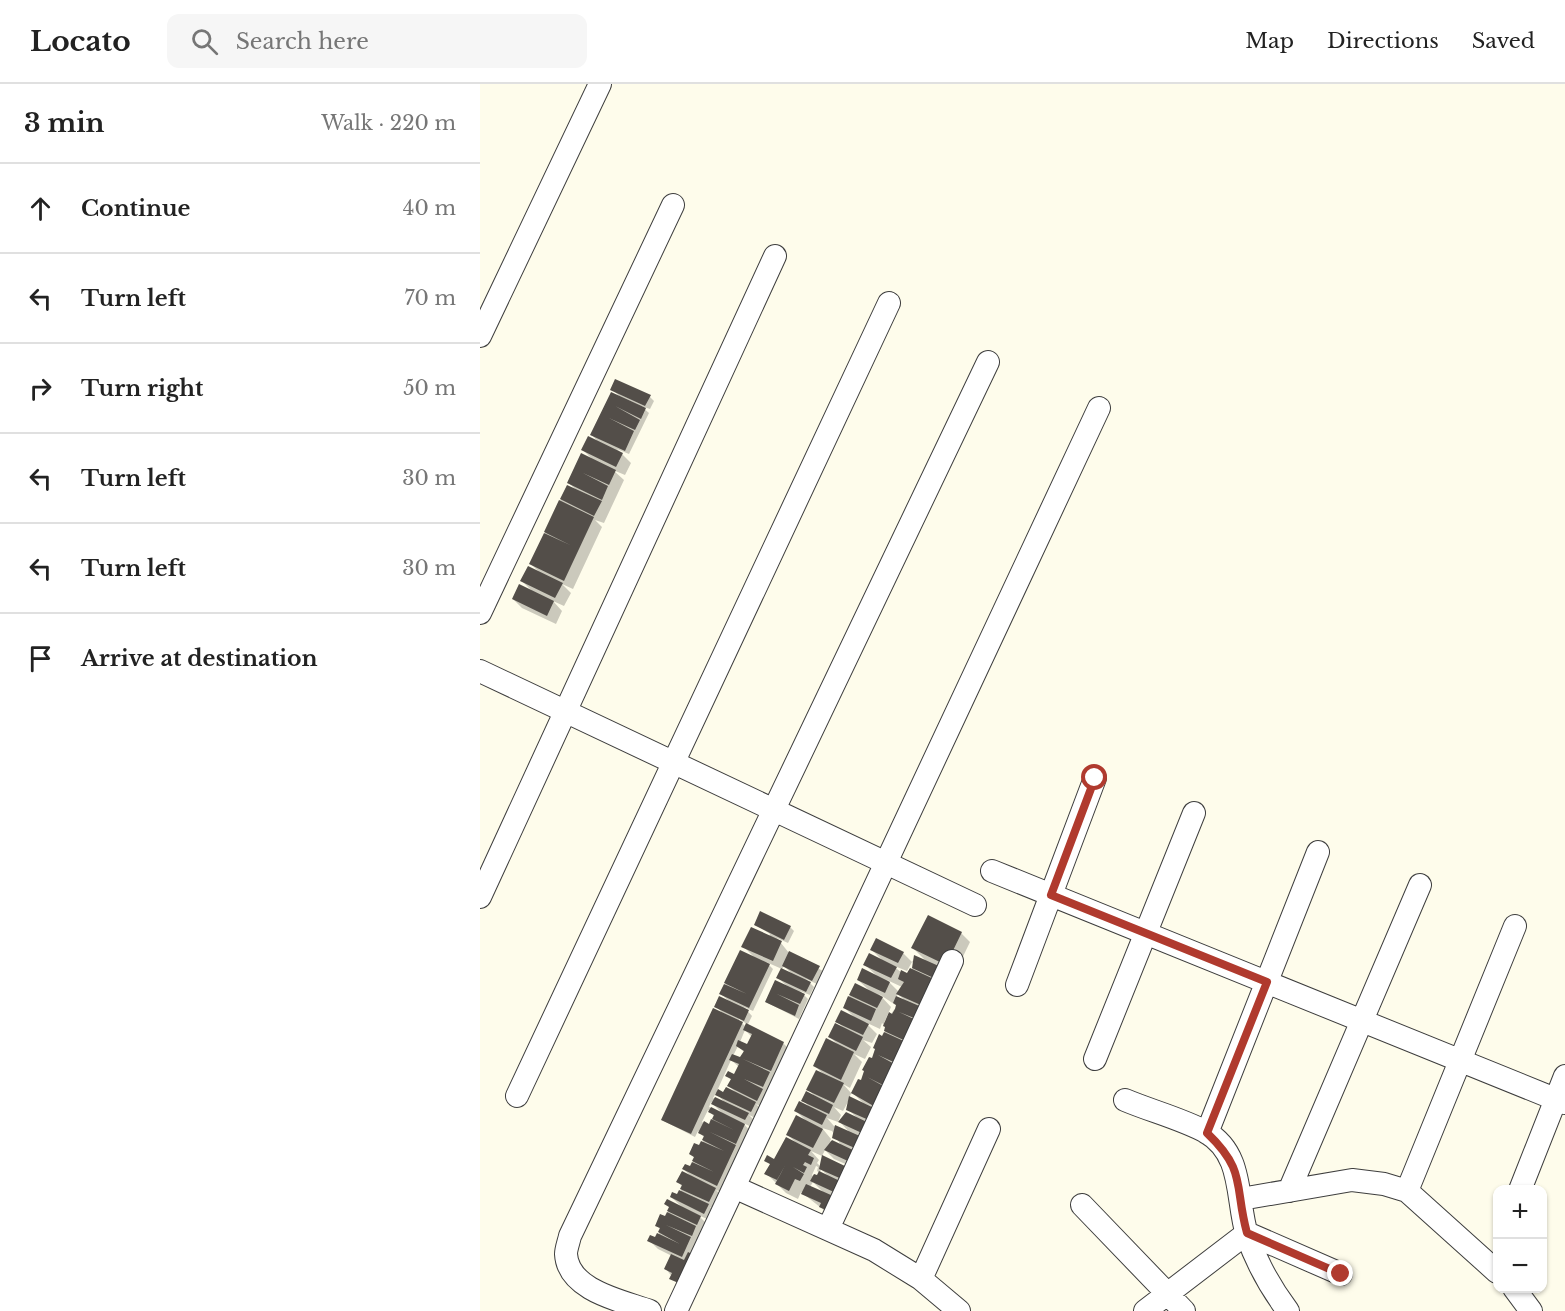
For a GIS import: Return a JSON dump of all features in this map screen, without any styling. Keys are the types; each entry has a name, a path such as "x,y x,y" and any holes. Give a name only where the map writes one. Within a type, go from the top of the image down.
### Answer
{"street":[{"path":"480,336 600,84"},
{"path":"480,613 673,205"},
{"path":"480,897 775,256"},
{"path":"517,1096 889,303"},
{"path":"650,1311 587,1287 572,1273 566,1255 570,1236 988,362"},
{"path":"676,1311 1099,408"},
{"path":"480,671 975,905"},
{"path":"1017,985 1095,778"},
{"path":"1095,1059 1194,813"},
{"path":"1207,1133 1318,852"},
{"path":"992,871 1560,1101"},
{"path":"1289,1191 1420,885"},
{"path":"1407,1191 1515,926"},
{"path":"828,1230 952,961"},
{"path":"1522,1185 1560,1101 1565,1076"},
{"path":"1125,1100 1207,1133 1225,1150 1235,1167 1247,1233 1270,1287 1288,1311"},
{"path":"921,1279 989,1129"},
{"path":"1241,1199 1352,1180 1384,1184 1407,1191 1493,1268"},
{"path":"734,1186 874,1250 921,1279 959,1311"},
{"path":"1082,1205 1184,1311"},
{"path":"1247,1233 1341,1274"},
{"path":"1145,1311 1247,1233"},
{"path":"1518,1293 1531,1311"}],"building":[{"path":"615,379 651,395 645,406 610,390"},
{"path":"611,392 646,408 641,419 615,406 640,420 635,430 609,418 634,431 625,451 590,435"},
{"path":"588,436 623,453 616,467 581,450"},
{"path":"581,453 616,470 609,485 583,473 608,486 602,500 567,483"},
{"path":"567,485 602,501 594,516 560,499"},
{"path":"559,500 594,517 564,581 529,564 544,533 570,545 544,532"},
{"path":"528,566 563,583 555,598 520,581"},
{"path":"519,584 554,601 547,616 512,599"},
{"path":"760,911 791,926 784,940 754,925"},
{"path":"928,915 962,932 946,965 911,948"},
{"path":"751,927 782,941 773,961 741,947"},
{"path":"876,938 904,952 898,963 870,950"},
{"path":"740,950 770,964 749,1008 719,994 724,984 747,994 724,983"},
{"path":"789,951 820,966 812,981 782,966"},
{"path":"869,953 897,967 891,978 863,965"},
{"path":"914,955 941,967 936,979 912,968"},
{"path":"781,968 811,982 806,992 776,978"},
{"path":"862,968 890,982 885,993 857,980"},
{"path":"910,968 936,980 923,1006 896,994 904,982 898,979 901,970 907,973"},
{"path":"775,980 805,994 800,1004 777,994 799,1005 795,1016 765,1002"},
{"path":"855,983 883,997 877,1008 849,995"},
{"path":"719,996 749,1010 744,1021 714,1007"},
{"path":"848,996 876,1009 871,1021 843,1008"},
{"path":"896,996 924,1008 919,1020 899,1012 918,1021 908,1042 884,1031 883,1026 889,1012 892,1014 895,1009 896,1005 893,1003"},
{"path":"713,1008 743,1022 691,1134 661,1120"},
{"path":"841,1010 869,1024 863,1035 835,1022"},
{"path":"746,1023 784,1042 771,1071 743,1059 770,1072 763,1087 744,1079 763,1089 757,1101 727,1086 731,1079 725,1076 728,1071 734,1074 739,1064 729,1060 732,1054 740,1057 744,1051 736,1046 738,1040 747,1044 752,1034 743,1030"},
{"path":"835,1023 863,1037 856,1051 828,1037"},
{"path":"884,1032 908,1043 898,1064 878,1055 898,1066 887,1087 867,1077 887,1088 877,1108 851,1093 858,1079 861,1080 864,1071 862,1070 869,1057 872,1058 875,1049 873,1048 879,1034 882,1036"},
{"path":"826,1038 854,1052 841,1080 813,1066"},
{"path":"816,1070 844,1083 834,1103 806,1090"},
{"path":"726,1087 756,1102 751,1112 715,1095 718,1089 723,1092"},
{"path":"806,1091 833,1105 829,1114 801,1101"},
{"path":"849,1096 876,1109 871,1121 846,1110"},
{"path":"715,1097 749,1113 745,1120 711,1104"},
{"path":"799,1101 827,1115 822,1125 794,1111"},
{"path":"711,1107 745,1124 736,1144 710,1132 736,1145 717,1186 682,1169 685,1164 690,1166 692,1162 714,1172 692,1161 694,1157 689,1154 694,1143 699,1145 701,1141 724,1151 702,1140 704,1136 698,1133 704,1121 709,1124 711,1119 734,1130 712,1119 714,1115 708,1112"},
{"path":"846,1112 869,1123 864,1134 838,1122"},
{"path":"796,1115 823,1129 813,1148 786,1135"},
{"path":"835,1125 862,1137 857,1149 832,1138"},
{"path":"786,1137 811,1150 808,1155 814,1158 811,1165 805,1162 803,1165 807,1167 804,1173 793,1167 804,1174 800,1181 795,1179 789,1191 775,1184 786,1164 777,1180 764,1174 770,1164 764,1161 767,1155 774,1159"},
{"path":"832,1140 855,1151 850,1162 824,1150"},
{"path":"822,1155 849,1168 844,1180 819,1169"},
{"path":"682,1171 716,1188 709,1202 680,1189 682,1185 676,1182"},
{"path":"819,1171 842,1182 836,1193 810,1181"},
{"path":"806,1184 840,1199 833,1213 819,1207 821,1203 801,1194"},
{"path":"679,1190 709,1204 704,1214 670,1197 672,1192 677,1194"},
{"path":"667,1199 701,1216 697,1225 667,1211 669,1207 664,1204"},
{"path":"667,1212 696,1226 692,1236 666,1225 691,1237 682,1257 647,1241 650,1235 655,1237 657,1233 680,1244 658,1232 660,1228 655,1226 660,1214 665,1216"},
{"path":"688,1252 694,1255 681,1284 669,1279 672,1273 664,1269 671,1254 684,1260"}],"route":[{"path":"1095,778 1051,895 1267,982 1207,1133 1225,1150 1235,1167 1242,1216 1247,1233 1341,1274"}]}
